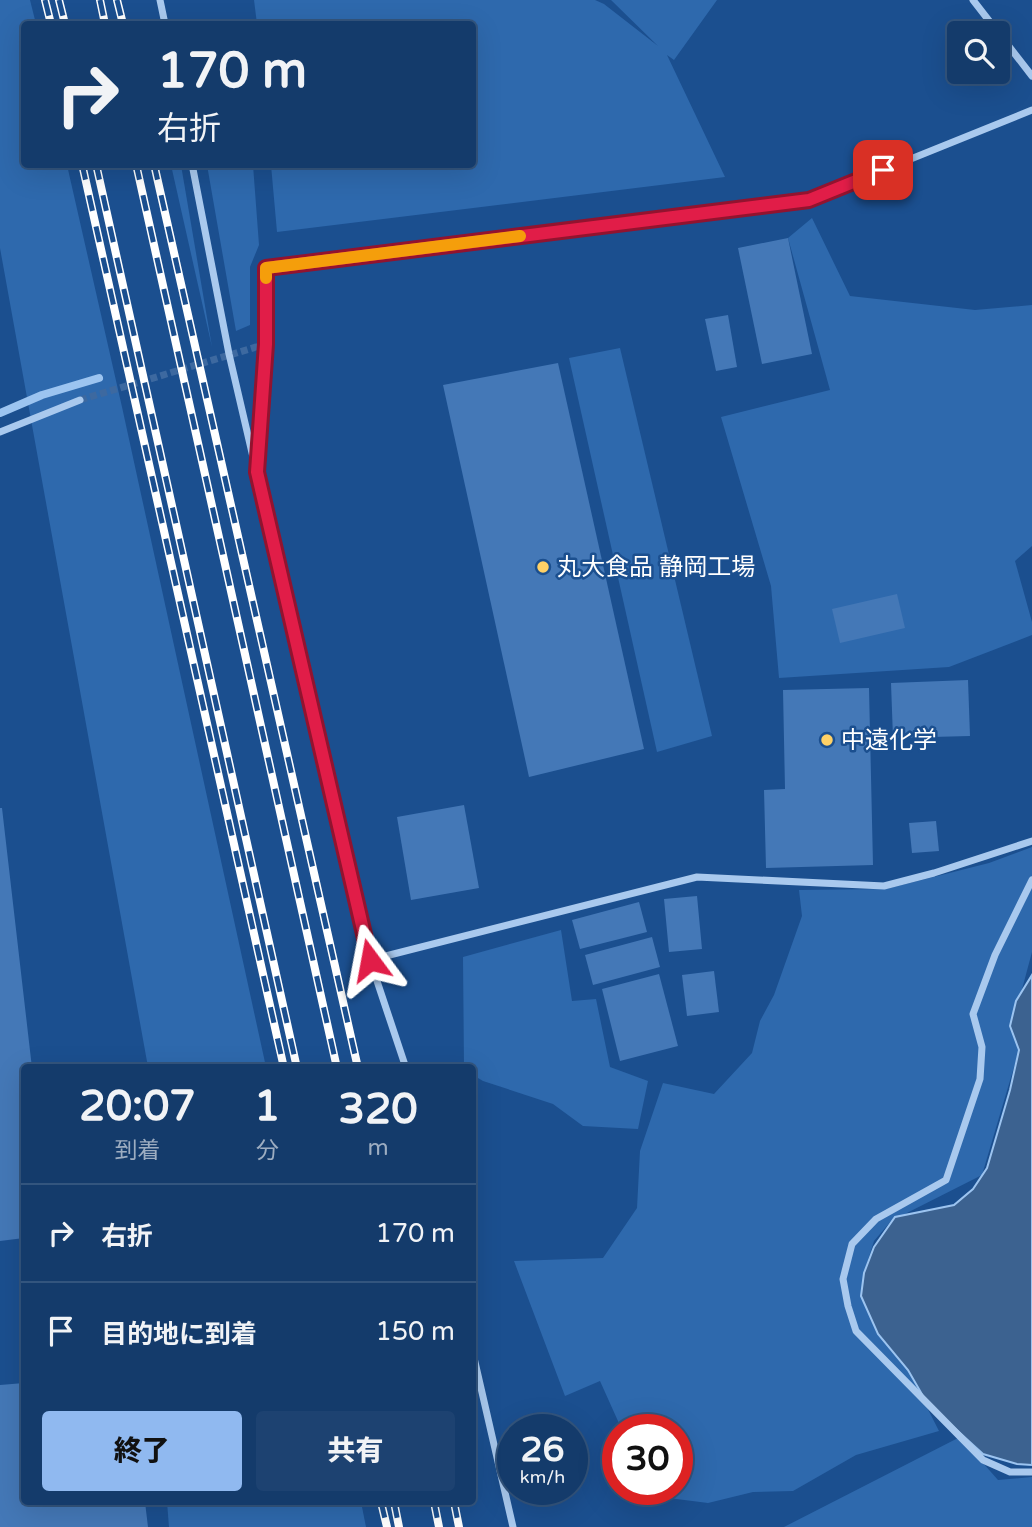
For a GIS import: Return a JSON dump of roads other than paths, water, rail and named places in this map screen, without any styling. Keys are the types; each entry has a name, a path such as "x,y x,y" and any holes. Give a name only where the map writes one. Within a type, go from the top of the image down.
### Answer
{"street":[{"path":"160,0 164,21"},
{"path":"973,0 1032,76"},
{"path":"257,472 266,344 266,268 809,200 1032,110"},
{"path":"193,168 229,354 370,960 405,1064"},
{"path":"0,432 80,400"},
{"path":"370,960 697,877 884,886 934,873 1032,841"},
{"path":"1032,880 995,955 974,1014 982,1047 980,1079 946,1180 876,1219 852,1244 843,1279 856,1331 983,1460 1010,1472 1032,1472"},
{"path":"476,1366 513,1527"}],"waterway":[{"path":"0,413 42,395 99,378"}],"tunnel":[{"path":"80,400 266,344"}],"railway":[{"path":"45,0 50,21"},
{"path":"59,0 64,21"},
{"path":"100,0 104,21"},
{"path":"117,0 122,21"},
{"path":"83,168 283,1064"},
{"path":"97,168 296,1064"},
{"path":"137,168 336,1064"},
{"path":"155,168 357,1064"},
{"path":"382,1505 387,1527"},
{"path":"395,1505 399,1527"},
{"path":"435,1505 439,1527"},
{"path":"455,1505 459,1527"}],"place":[{"name":"丸大食品 静岡工場","path":"543,567"},
{"name":"中遠化学","path":"827,740"}]}
